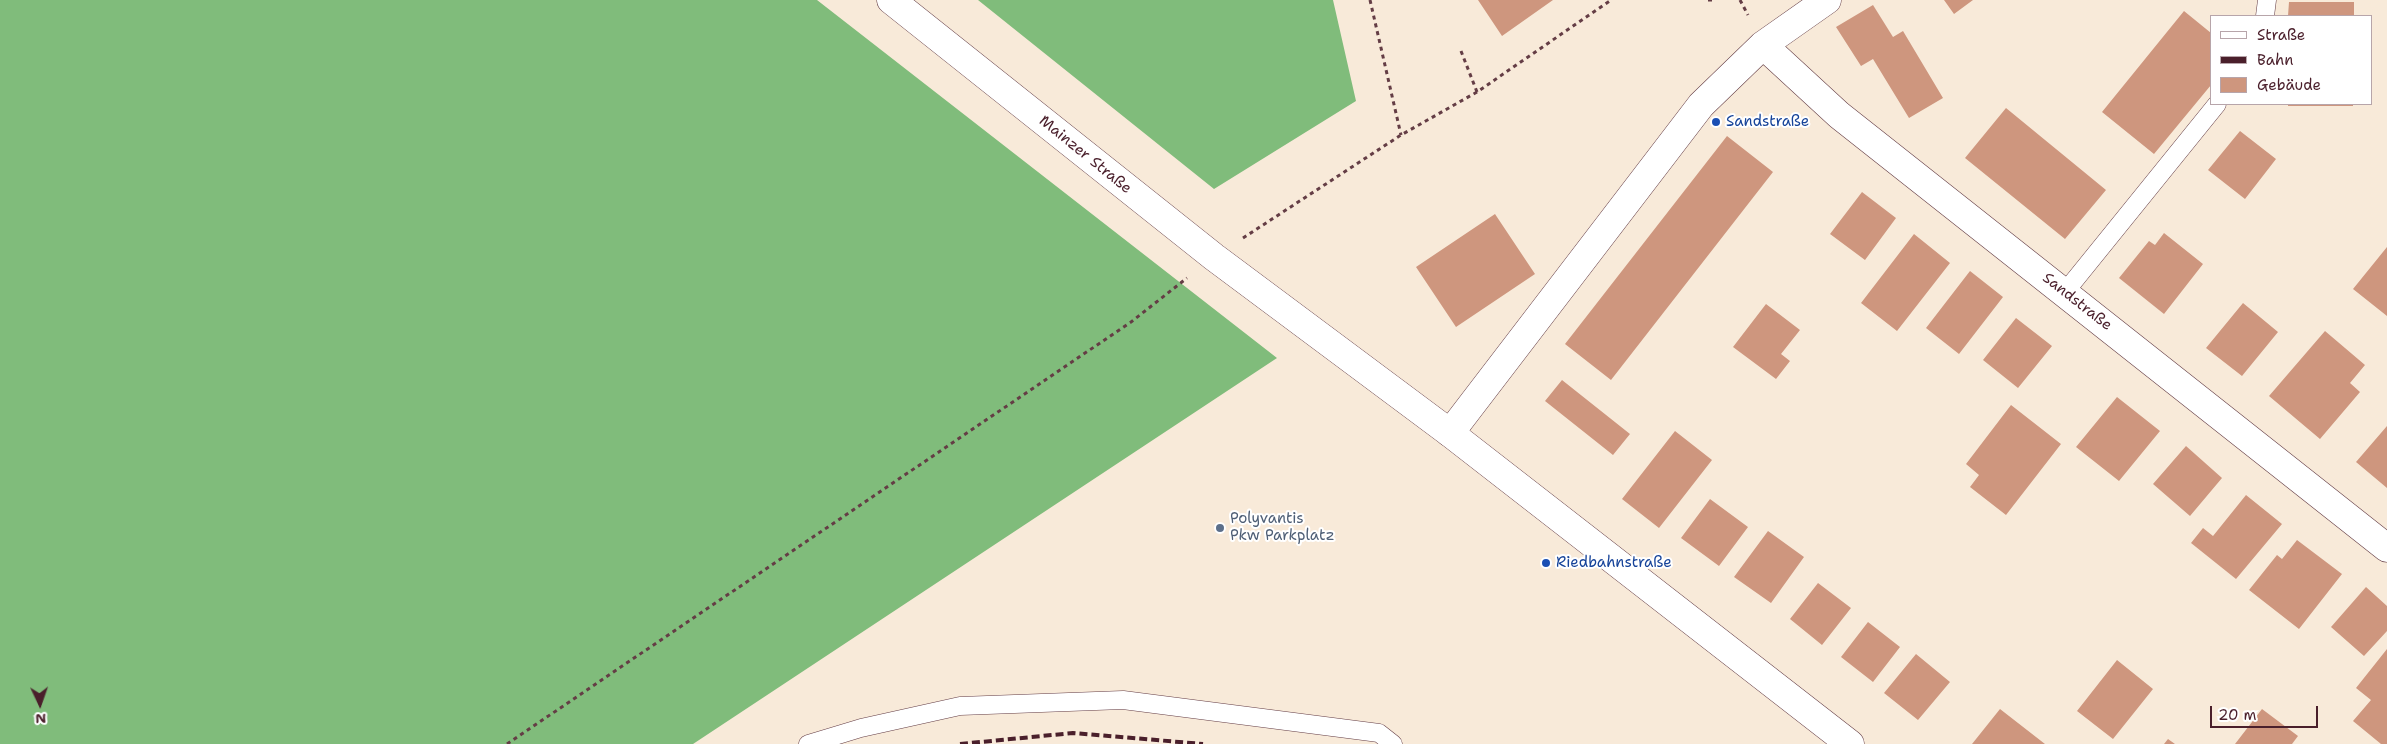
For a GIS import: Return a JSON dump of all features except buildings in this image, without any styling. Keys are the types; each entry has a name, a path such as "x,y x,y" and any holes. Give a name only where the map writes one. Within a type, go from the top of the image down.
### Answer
{"street":[{"name":"Mainzer Straße","path":"891,0 1214,257 1450,433"},
{"path":"1827,0 1763,45 1701,105 1450,433 1850,744"},
{"name":"Sandstraße","path":"1763,45 1839,115 2387,548"}],"lane":[{"path":"2265,15 2266,0"},
{"path":"2065,292 2216,105"},
{"path":"808,744 861,728 960,706 1123,700 1379,733 1393,744"}],"path":[{"path":"1370,0 1401,135"},
{"path":"507,744 1122,327 1214,257 1401,135 1477,92 1611,0"},
{"path":"1708,0 1713,0"},
{"path":"1461,52 1477,92"}],"green space":[{"path":"0,0 817,0 1277,358 693,744 0,744"},
{"path":"978,0 1333,0 1356,101 1214,189"}],"railway":[{"path":"960,744 1073,733 1203,744"}],"place":[{"name":"Sandstraße","path":"1716,122"},
{"name":"Polyvantis Pkw Parkplatz","path":"1220,528"},
{"name":"Riedbahnstraße","path":"1546,563"}]}
